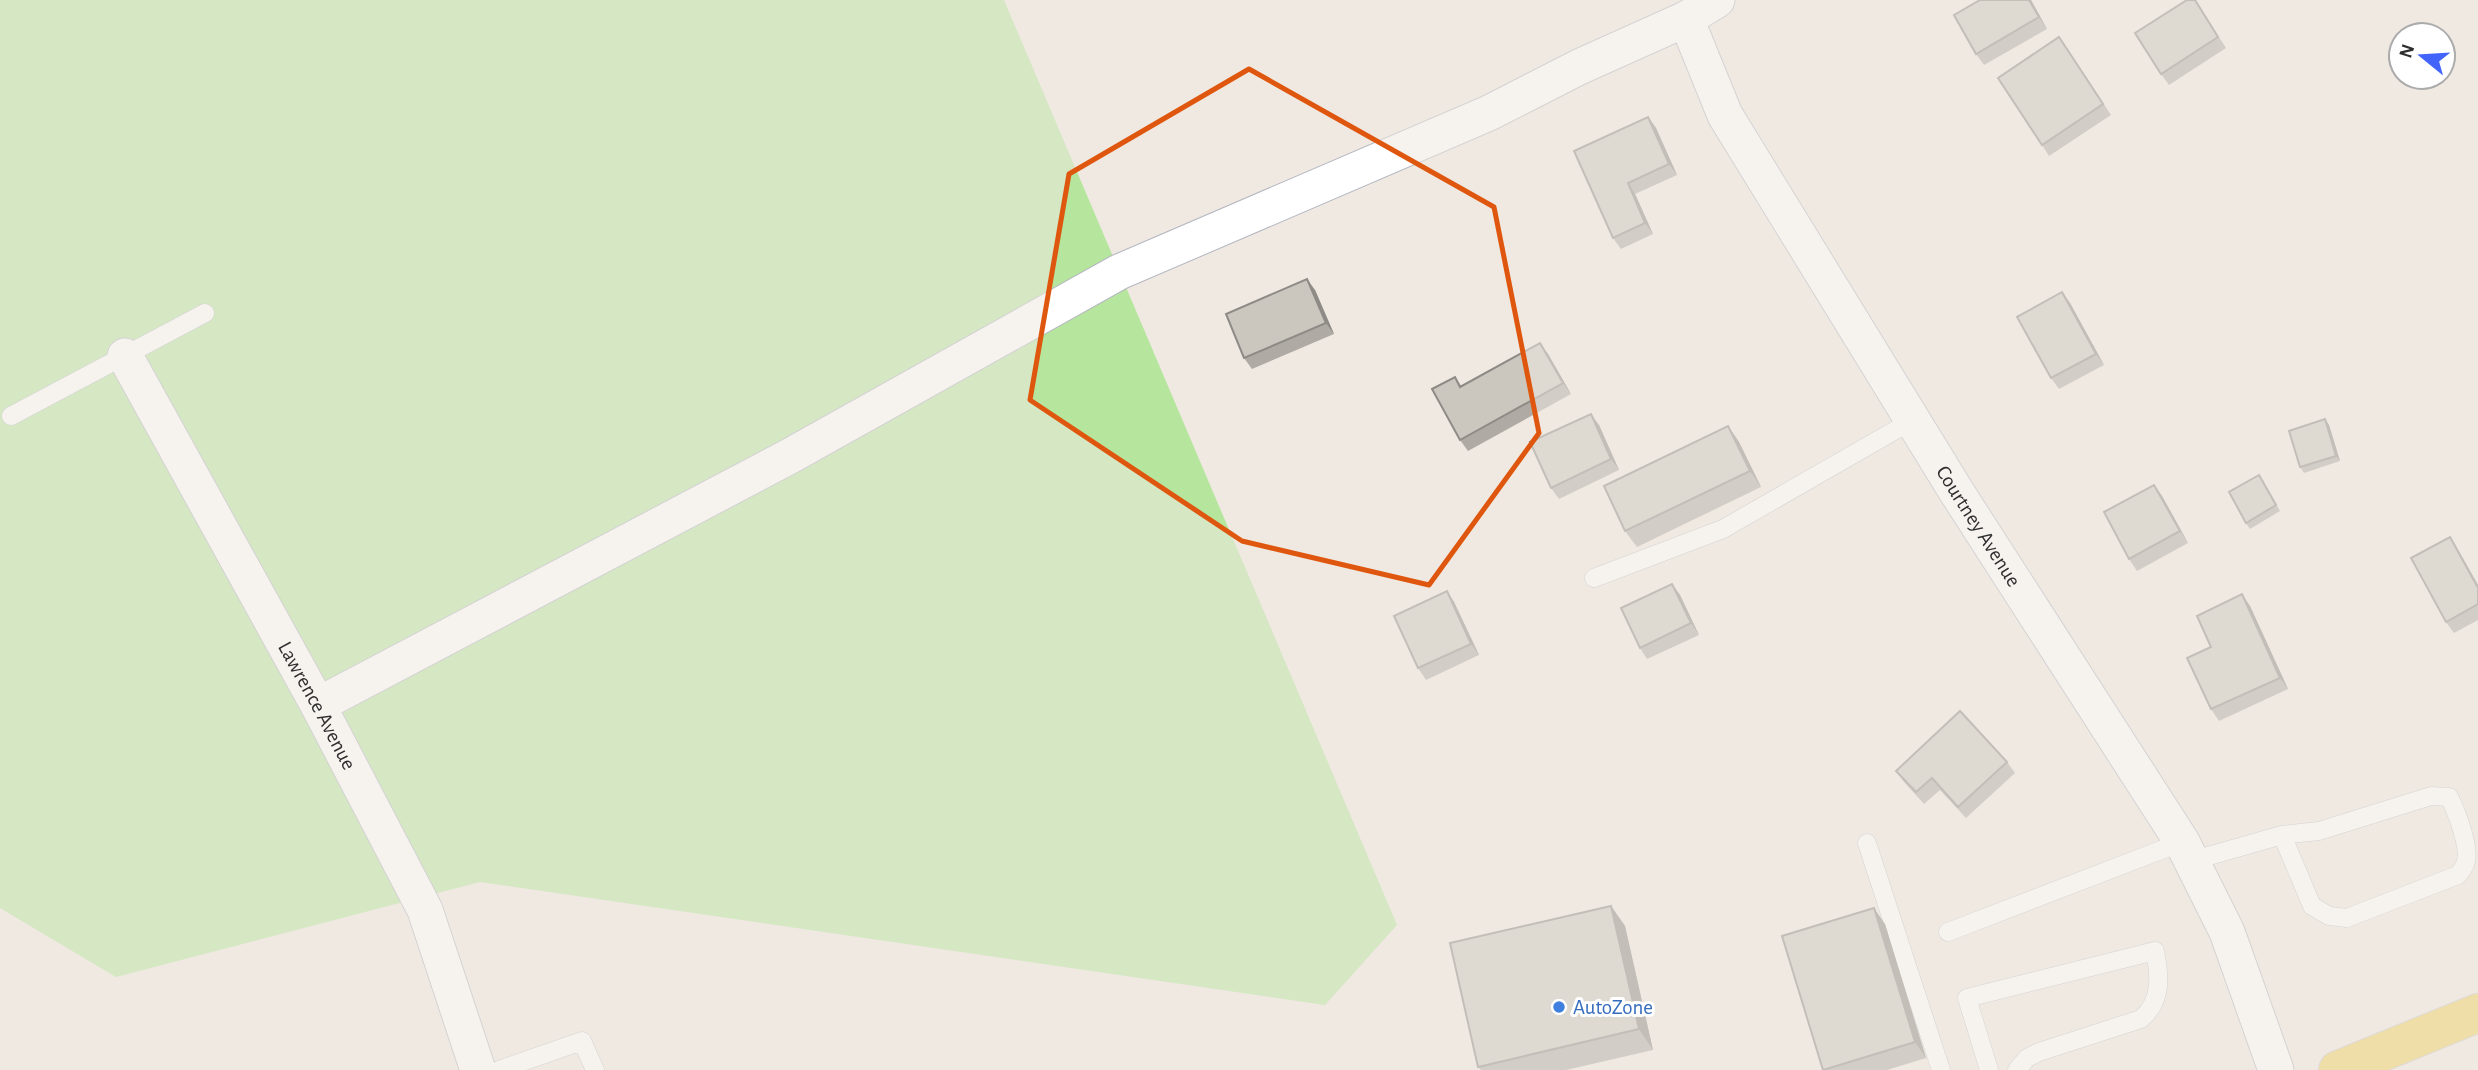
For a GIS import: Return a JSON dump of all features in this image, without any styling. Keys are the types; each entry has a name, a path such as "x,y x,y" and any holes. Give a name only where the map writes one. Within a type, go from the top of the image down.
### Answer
{"main road":[{"path":"2337,1070 2478,1013"}],"street":[{"path":"318,705 790,456 1119,272 1489,113 1579,67 1686,19 1717,0"},
{"name":"Courtney Avenue","path":"1686,19 1725,115 1913,420 2186,852 2227,932 2276,1070"},
{"name":"Lawrence Avenue","path":"125,356 318,705 425,910 478,1070"}],"lane":[{"path":"12,416 205,313"},
{"path":"1594,579 1723,529 1913,420"},
{"path":"1948,932 2186,852 2281,835 2319,831 2431,796 2449,797 2468,852 2466,864 2458,875 2347,918 2329,916 2312,906 2281,835"},
{"path":"1867,843 1941,1070"},
{"path":"1989,1070 1967,998 2155,951 2159,974 2157,994 2151,1010 2141,1019 2039,1052 2027,1058 2017,1070"},
{"path":"499,1070 582,1041 595,1070"}],"highlighted area":[{"path":"1249,69 1494,207 1539,433 1429,585 1242,541 1030,400 1069,174"}],"green space":[{"path":"0,0 1004,0 1397,925 1325,1005 480,882 116,977 0,908"}],"building":[{"path":"1980,0 2029,0 2039,17 1976,54 1954,15"},
{"path":"2187,0 2195,0 2218,37 2161,74 2135,33"},
{"path":"2059,37 2103,104 2042,145 1998,78"},
{"path":"1648,117 1669,164 1628,183 1645,223 1613,238 1574,151"},
{"path":"1307,279 1326,323 1244,358 1226,314"},
{"path":"2062,292 2096,354 2051,378 2017,317"},
{"path":"1540,343 1563,383 1460,440 1432,389 1455,377 1460,387"},
{"path":"1591,414 1611,459 1551,488 1530,442"},
{"path":"2325,419 2336,456 2300,467 2289,431"},
{"path":"1728,426 1750,471 1625,531 1604,486"},
{"path":"2259,475 2276,505 2246,523 2229,492"},
{"path":"2154,485 2180,531 2129,559 2104,512"},
{"path":"2450,537 2478,588 2478,604 2446,622 2411,558"},
{"path":"1672,584 1691,623 1640,648 1621,608"},
{"path":"1447,591 1471,644 1418,668 1394,616"},
{"path":"2242,594 2280,678 2211,709 2187,658 2211,647 2197,616"},
{"path":"1960,711 2007,762 1958,807 1932,778 1916,792 1896,771"},
{"name":"AutoZone","path":"1611,906 1639,1029 1478,1067 1450,943"},
{"path":"1874,908 1915,1042 1823,1070 1782,936"}],"place":[{"name":"AutoZone","path":"1559,1007"}]}
